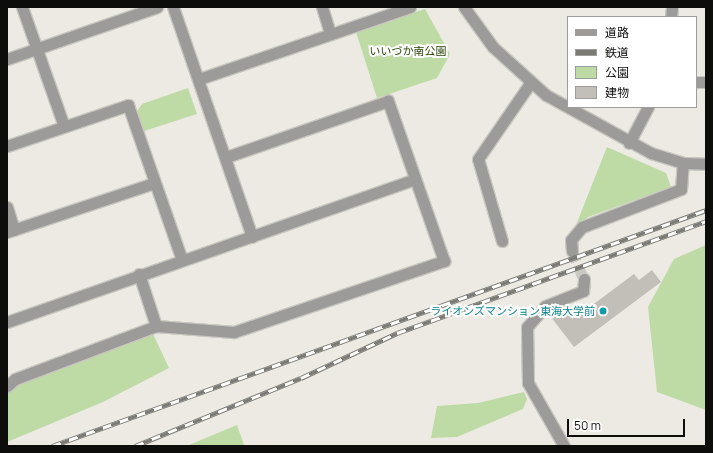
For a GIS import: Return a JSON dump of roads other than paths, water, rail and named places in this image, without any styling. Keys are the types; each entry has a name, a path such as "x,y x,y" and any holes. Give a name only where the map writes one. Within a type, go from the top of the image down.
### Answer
{"street":[{"path":"22,7 64,126"},
{"path":"7,59 157,7"},
{"path":"174,7 252,237"},
{"path":"322,7 330,34"},
{"path":"199,79 410,7"},
{"path":"464,7 494,47 531,82 567,104"},
{"path":"502,240 478,159 531,82"},
{"path":"7,386 15,380 156,326 234,332 444,261 413,180 388,101 226,157"},
{"path":"7,146 128,105 182,260"},
{"path":"573,108 629,143 683,163 706,164"},
{"path":"629,143 647,108"},
{"path":"572,251 571,240 582,227 681,189 683,163"},
{"path":"7,322 139,274 252,237 413,180"},
{"path":"7,207 11,231 154,183"},
{"path":"139,274 156,326"},
{"path":"564,446 528,383 527,327 545,306 583,291 584,279"}],"tunnel":[{"path":"572,251 584,279"}],"railway":[{"path":"52,446 706,210"},
{"path":"135,446 301,378 397,333 706,221"}],"place":[{"name":"ライオンズマンション東海大学前","path":"603,311"}],"park label":[{"name":"いいづか南公園","path":"408,51"}]}
